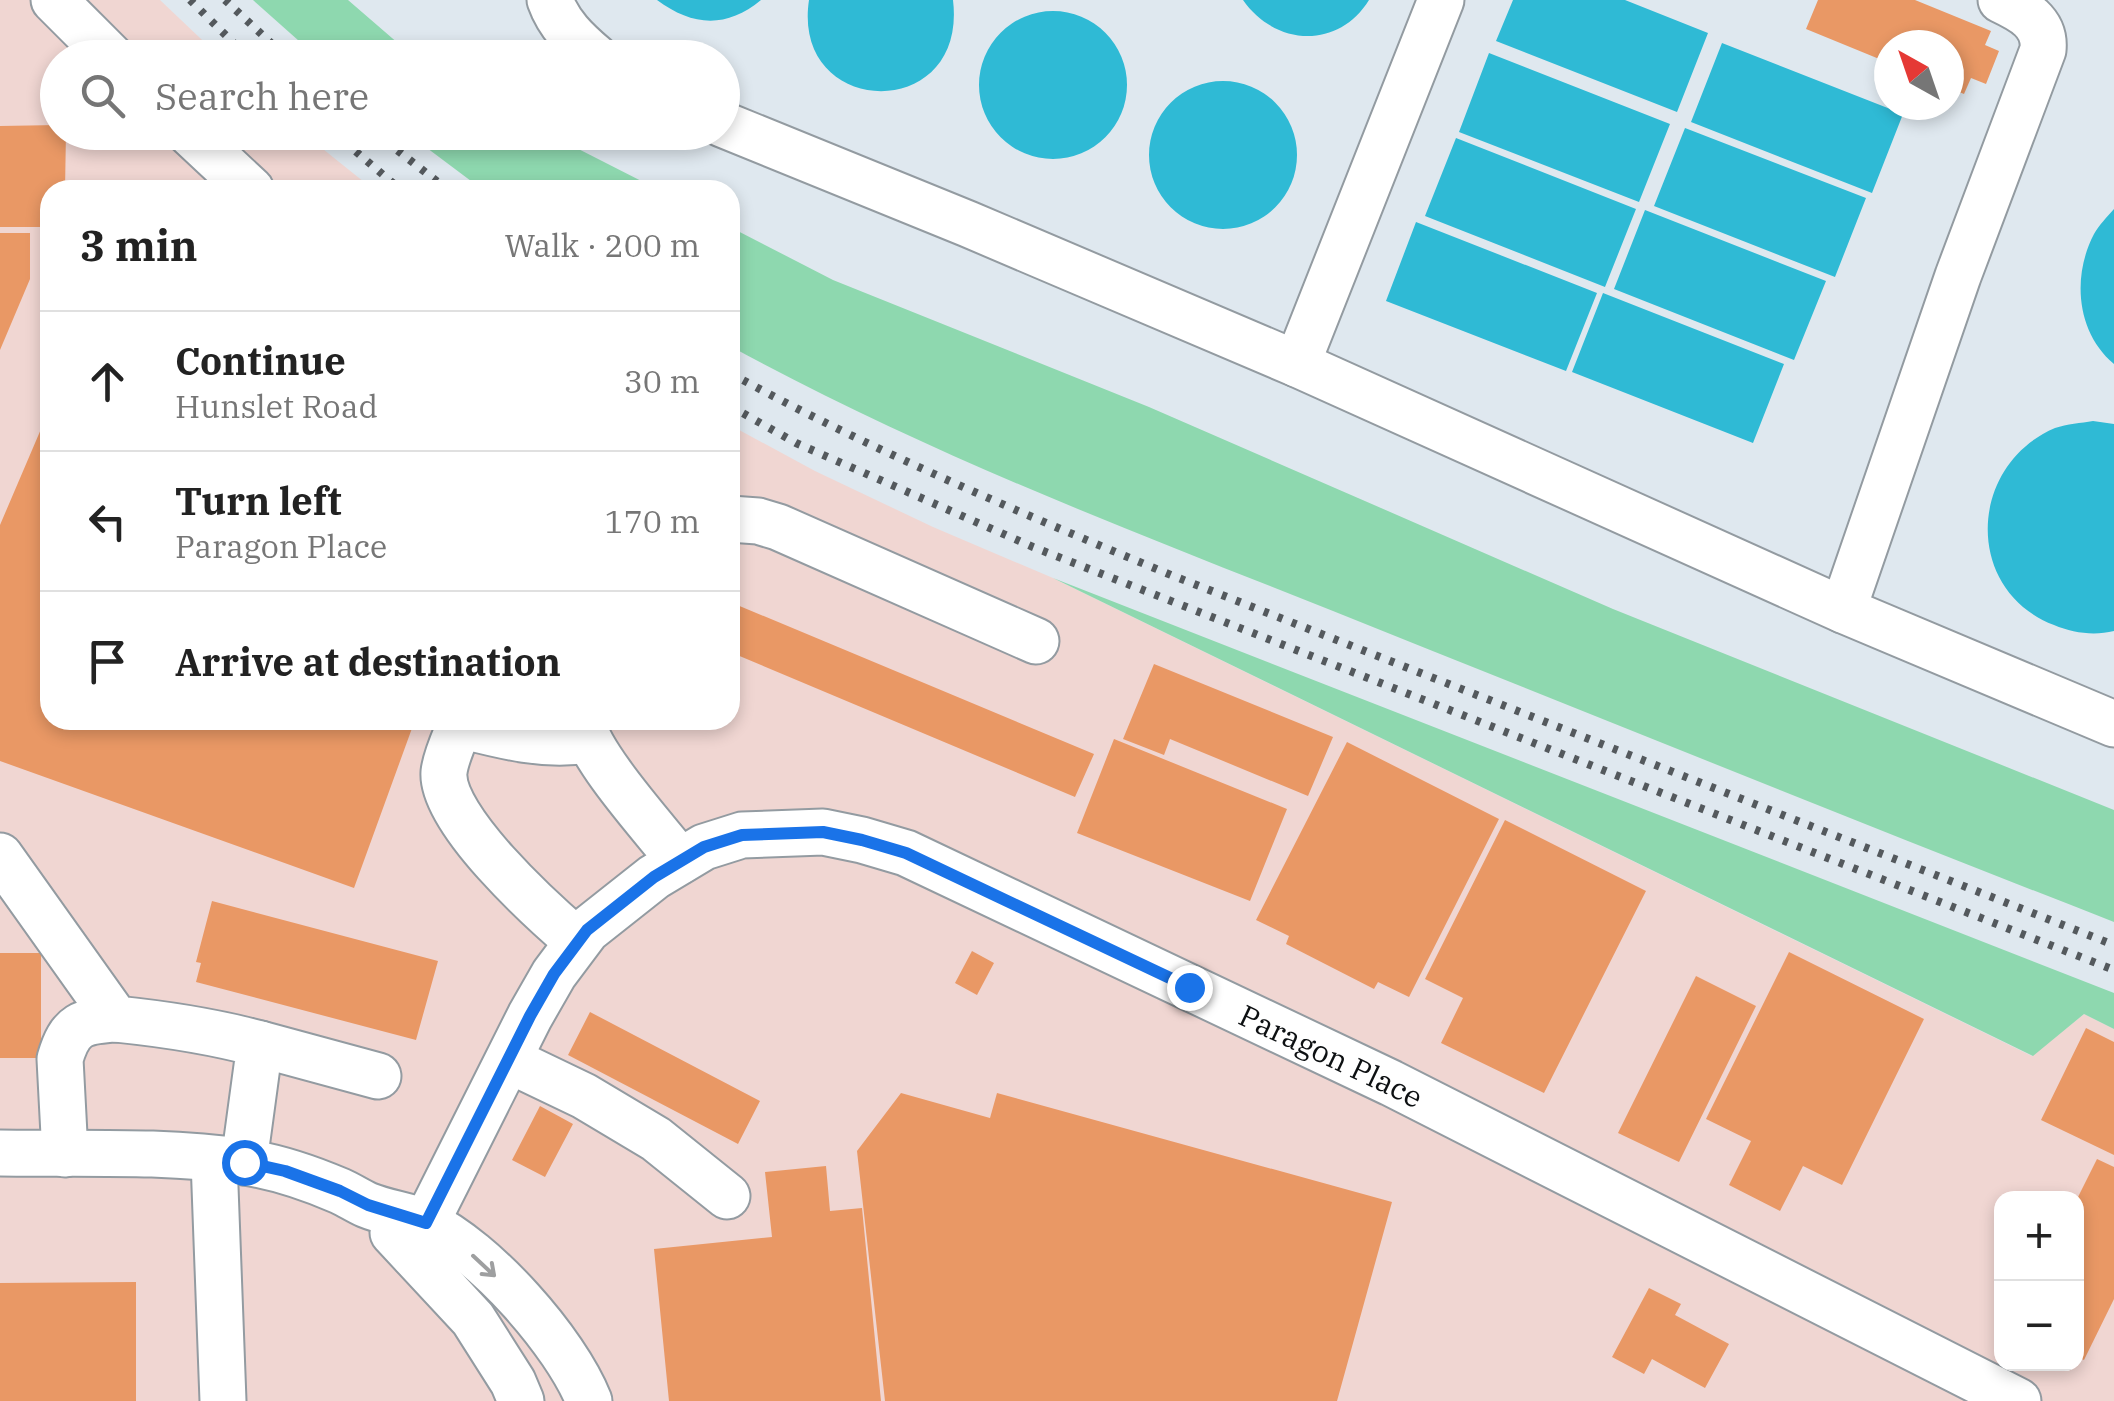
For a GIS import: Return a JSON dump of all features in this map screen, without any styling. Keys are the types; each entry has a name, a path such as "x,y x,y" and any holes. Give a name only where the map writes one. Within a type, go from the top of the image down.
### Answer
{"lane":[{"path":"54,0 94,40"},
{"path":"550,0 556,17 575,40"},
{"path":"1297,364 1441,0"},
{"path":"1843,610 1958,276 2043,50 2044,38 2028,14 2001,0"},
{"path":"740,131 1297,364 1843,610 2114,724"},
{"path":"208,150 240,180"},
{"path":"740,520 778,527 1036,641"},
{"path":"459,730 444,772 456,807 475,838 512,880 576,941"},
{"path":"484,730 511,738 564,744 585,730 680,861"},
{"name":"Paragon Place","path":"419,1238 530,1016 576,941 654,877 704,847 742,835 823,832 906,853 1391,1083 2018,1401"},
{"path":"0,856 116,1019"},
{"path":"65,1154 60,1059 64,1045 90,1020 116,1019 203,1030 378,1076"},
{"path":"224,1401 229,1161 260,1044"},
{"path":"510,1060 584,1096 656,1139 727,1196"},
{"path":"0,1153 173,1156 229,1161 285,1171 340,1191 419,1238 473,1255 556,1342 582,1382 589,1401"},
{"path":"419,1238 521,1401"}],"shaded area":[{"path":"0,0 160,0 202,40 40,40 40,150 324,150 362,180 40,180 40,730 740,730 740,430 815,471 1053,578 2032,1056 2084,1014 2114,1029 2114,1401 0,1401"}],"green space":[{"path":"253,0 348,0 394,40 298,40"},
{"path":"430,150 580,150 639,180 470,180"},
{"path":"740,232 833,280 1149,407 1613,609 2114,810 2114,922 1103,520 877,421 740,351"},
{"path":"1053,578 2114,993 2114,1029 2084,1014 2033,1056"}],"water":[{"path":"657,0 761,0 735,16 709,21 683,15"},
{"path":"809,0 953,0 950,40 934,69 909,86 880,91 851,85 826,68 811,39"},
{"path":"1243,0 1369,0 1341,28 1306,36 1272,26"},
{"path":"1513,0 1625,0 1708,33 1677,112 1496,41"},
{"path":"1053,11 1081,17 1105,33 1121,57 1127,85 1121,113 1105,137 1081,153 1053,159 1025,153 1001,137 985,113 979,85 985,57 1001,33 1025,17"},
{"path":"1722,43 1874,103 1874,120 1901,120 1872,193 1691,122"},
{"path":"1489,53 1670,124 1639,202 1459,132"},
{"path":"1223,81 1251,87 1275,103 1291,127 1297,155 1291,183 1275,207 1251,223 1223,229 1195,223 1171,207 1155,183 1149,155 1155,127 1171,103 1195,87"},
{"path":"1685,128 1866,198 1835,277 1654,206"},
{"path":"1456,138 1636,209 1605,287 1425,216"},
{"path":"2114,209 2114,364 2101,351 2085,320 2081,285 2087,250"},
{"path":"1645,210 1826,281 1794,360 1614,289"},
{"path":"1416,222 1597,293 1566,371 1386,301"},
{"path":"1603,293 1784,364 1753,443 1572,372"},
{"path":"2093,421 2114,424 2114,631 2091,633 2061,628 2024,608 2004,585 1991,557 1988,527 1992,497 2005,469 2026,446 2055,428"}],"building":[{"path":"1818,0 1915,0 1991,31 1985,45 1999,51 1986,84 1971,78 1964,94 1964,30 1874,30 1874,57 1806,29"},
{"path":"40,125 40,150 66,150 65,180 40,180 40,227 0,227 0,126"},
{"path":"0,233 30,233 30,279 0,350"},
{"path":"40,431 40,730 411,730 354,888 0,761 0,525"},
{"path":"740,606 1094,754 1075,797 740,656"},
{"path":"1154,664 1333,737 1308,796 1170,739 1164,755 1123,739"},
{"path":"1114,739 1287,809 1250,901 1077,833"},
{"path":"1347,742 1499,819 1409,997 1378,982 1374,989 1286,944 1289,936 1256,920"},
{"path":"1505,820 1646,891 1544,1093 1441,1043 1463,998 1425,979"},
{"path":"212,901 438,961 416,1040 196,982 201,963 196,962"},
{"path":"972,951 994,963 977,995 955,983"},
{"path":"1789,952 1924,1019 1842,1185 1803,1166 1780,1211 1729,1185 1751,1141 1706,1119"},
{"path":"0,953 41,953 41,1058 0,1058"},
{"path":"1696,976 1756,1006 1679,1162 1618,1133"},
{"path":"590,1012 760,1101 738,1144 568,1055"},
{"path":"2086,1028 2114,1042 2114,1155 2041,1120"},
{"path":"901,1093 990,1118 997,1093 1392,1202 1337,1401 885,1401 857,1151"},
{"path":"540,1106 573,1124 545,1177 512,1160"},
{"path":"2097,1159 2114,1167 2114,1299 2084,1360 2084,1191"},
{"path":"826,1166 830,1211 862,1208 881,1401 669,1401 654,1249 772,1237 765,1172"},
{"path":"136,1282 136,1401 0,1401 0,1283"},
{"path":"1649,1288 1681,1304 1675,1315 1729,1344 1705,1388 1652,1359 1644,1374 1612,1357"}],"railway":[{"path":"190,0 231,40"},
{"path":"225,0 268,40"},
{"path":"354,150 389,180"},
{"path":"397,150 435,180"},
{"path":"740,378 892,455 1171,575 2114,945"},
{"path":"740,412 796,443 1033,547 2114,970"}],"route":[{"path":"244,1162 285,1171 368,1205 426,1223 530,1016 576,941 654,877 704,847 742,835 823,832 906,853 1189,987"}]}
